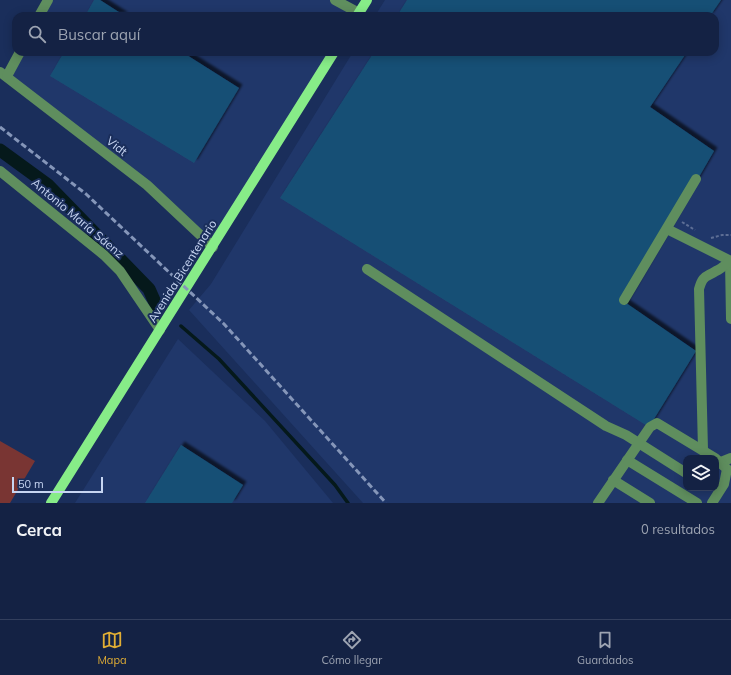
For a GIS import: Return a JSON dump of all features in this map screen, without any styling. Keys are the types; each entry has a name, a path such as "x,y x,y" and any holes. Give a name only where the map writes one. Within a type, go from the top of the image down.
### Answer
{"main road":[{"path":"359,12 366,0"},
{"name":"Avenida Bicentenario","path":"52,503 332,56"}],"street":[{"path":"41,12 48,0"},
{"path":"335,0 355,12"},
{"path":"3,74 17,56"},
{"name":"Vidt","path":"3,74 147,185 213,247"},
{"name":"Antonio María Sáenz","path":"0,171 104,255 120,271 160,330"},
{"path":"624,300 696,179"},
{"path":"667,229 730,261"},
{"path":"730,261 731,319"},
{"path":"703,450 699,289 701,281 705,275 715,272 730,261"},
{"path":"367,269 606,426 626,435 683,471"},
{"path":"601,502 613,480 638,443 650,427 657,423 710,455"},
{"path":"719,460 731,458"},
{"path":"627,460 697,503"},
{"path":"719,462 727,469 724,484 719,487"},
{"path":"613,480 650,503"},
{"path":"712,503 715,491"}],"path":[{"path":"674,218 700,232"},
{"path":"706,235 712,239 722,235 731,235"}],"shaded area":[{"path":"48,0 335,0 351,12 41,12"},
{"path":"385,0 731,0 731,503 363,503 189,310 211,284 351,56 719,56 719,12 378,12"},
{"path":"18,56 332,56 213,247 147,185 7,76"},
{"path":"178,339 265,421 333,503 75,503"},
{"path":"0,441 35,461 10,503 0,503"}],"building":[{"path":"94,0 100,0 119,12 87,12"},
{"path":"407,0 721,0 713,12 400,12"},
{"path":"62,56 188,56 239,88 194,163 50,76"},
{"path":"371,56 684,56 650,107 714,151 626,303 696,351 649,427 280,198"},
{"path":"181,445 243,485 232,503 145,503"}],"waterway":[{"path":"0,150 48,185 149,289 157,307"},
{"path":"181,326 219,359 335,485 348,503"}],"railway":[{"path":"0,127 86,194 224,324 386,503"}]}
